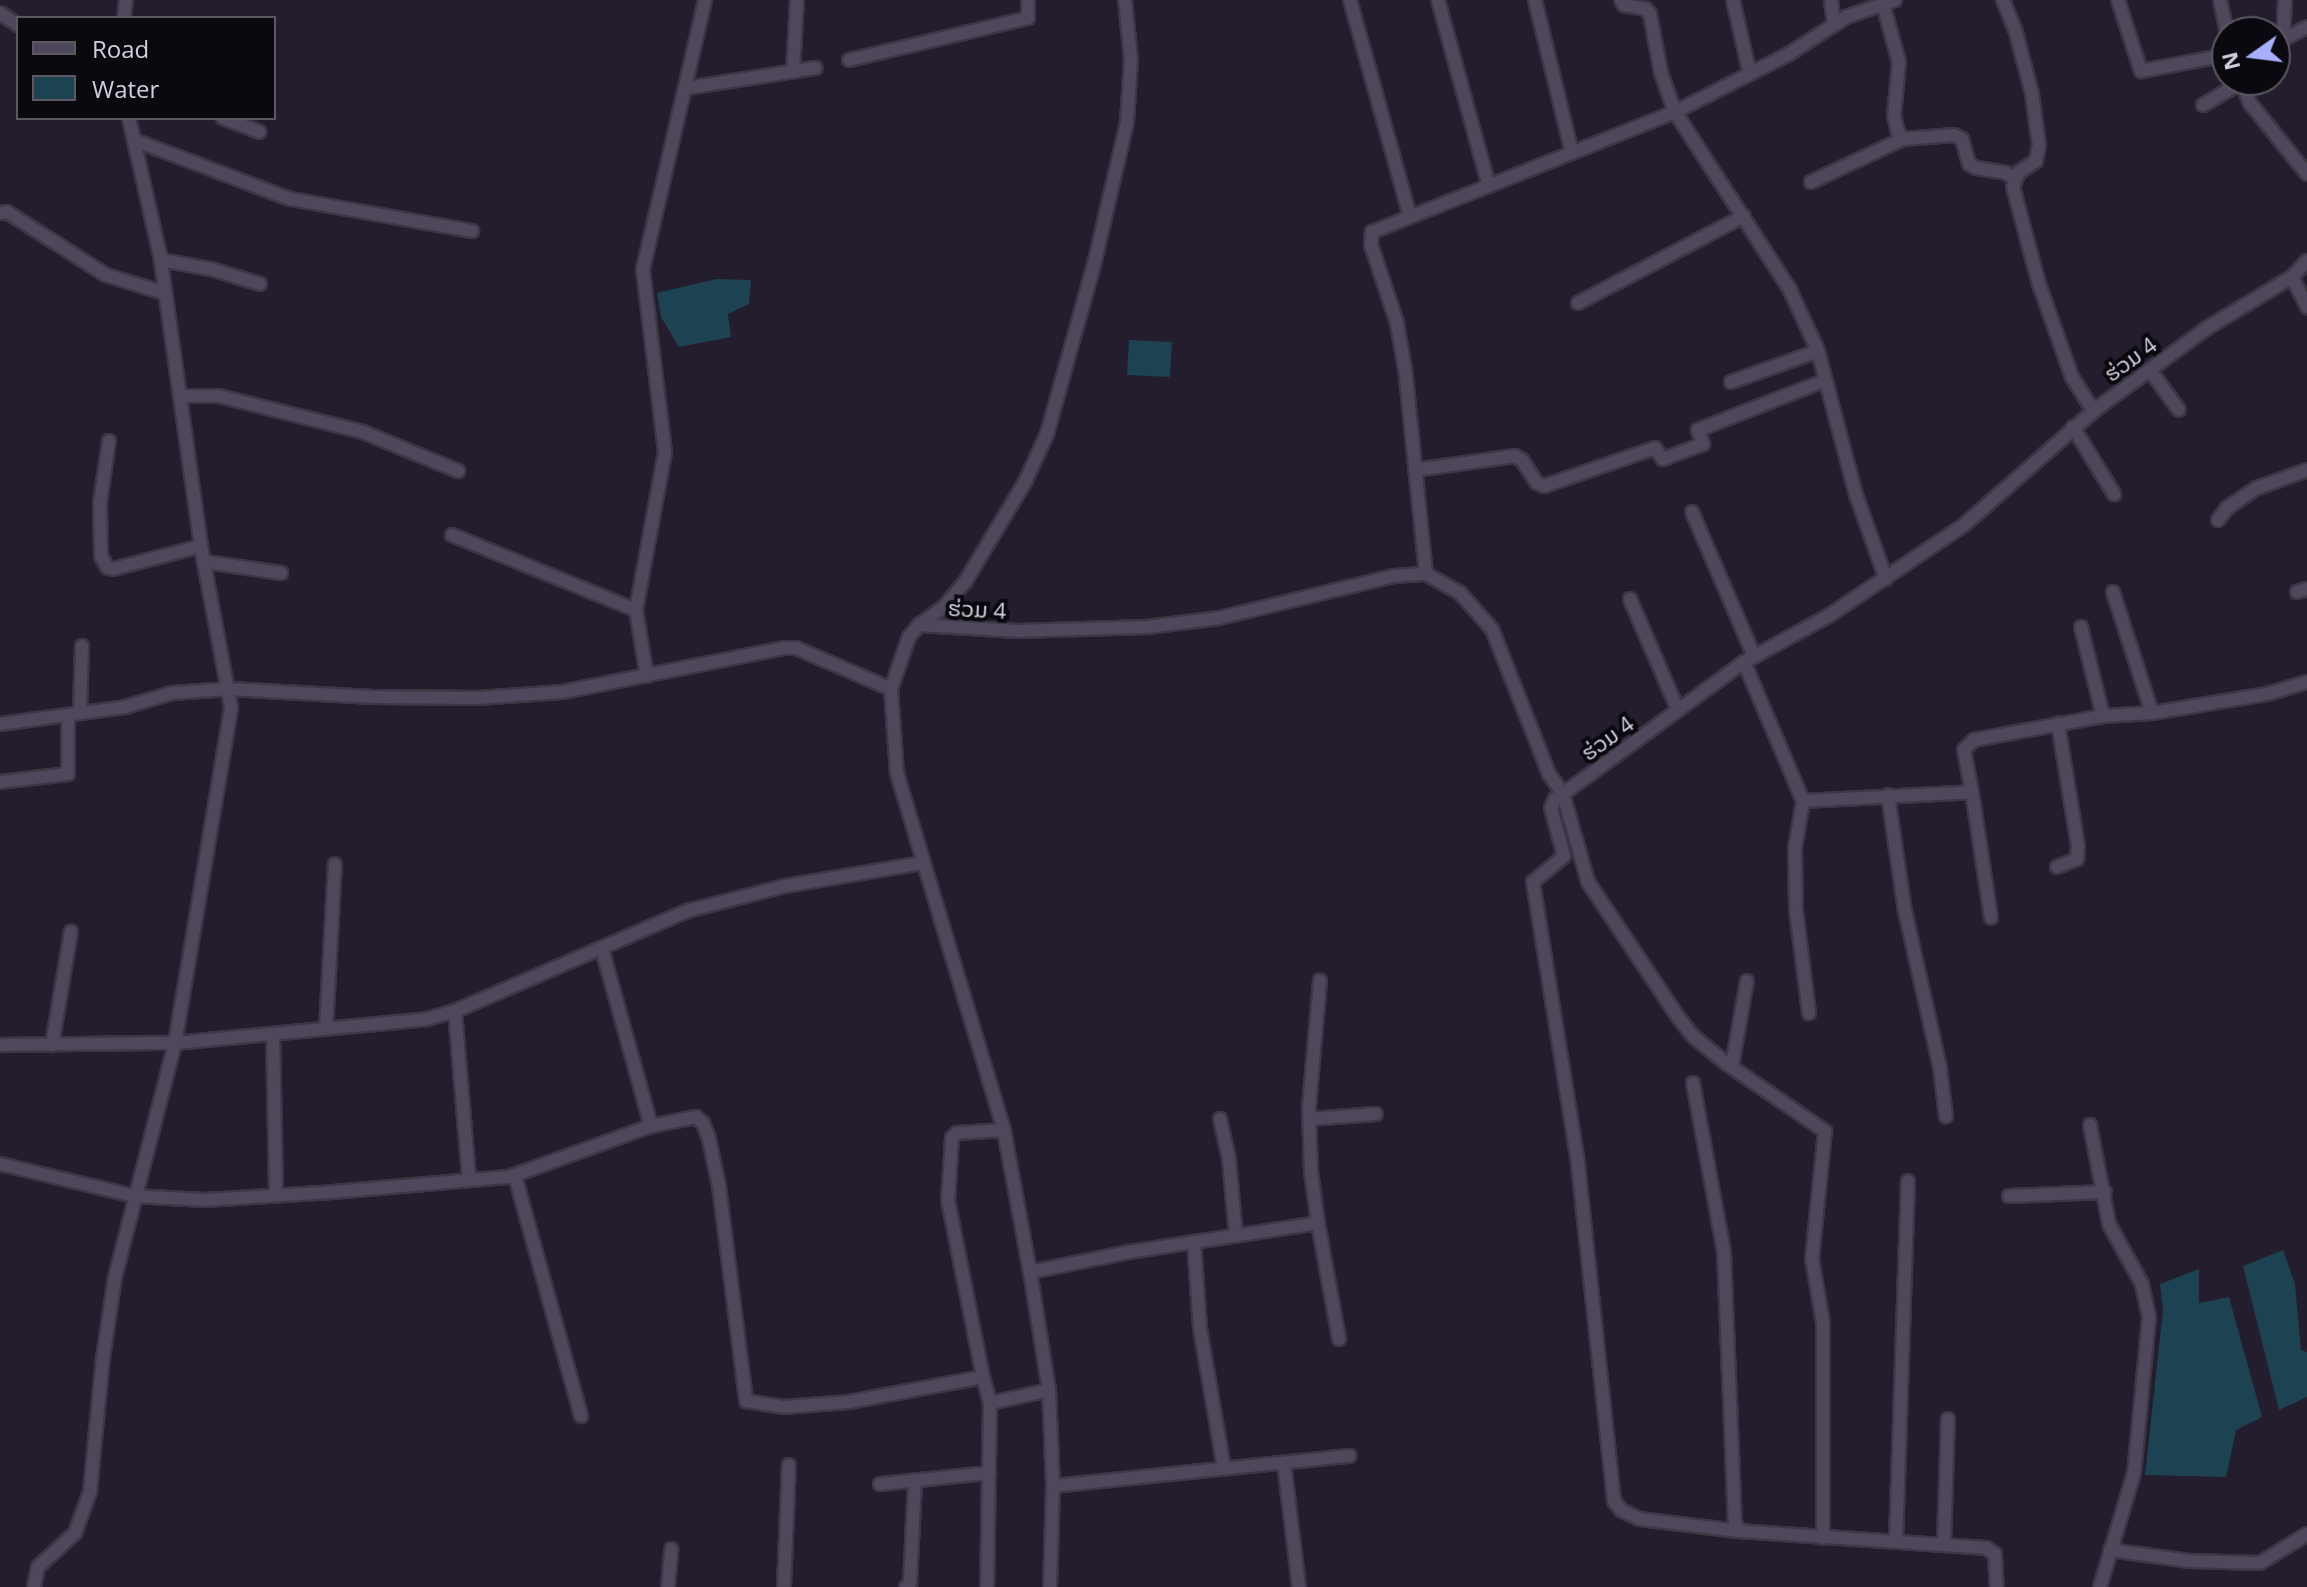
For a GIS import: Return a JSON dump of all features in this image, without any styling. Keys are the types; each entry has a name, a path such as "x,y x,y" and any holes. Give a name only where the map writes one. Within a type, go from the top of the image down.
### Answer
{"street":[{"path":"647,676 636,610 665,452 643,269 705,0"},
{"path":"793,71 797,0"},
{"path":"849,60 1028,18 1028,0"},
{"path":"1050,1587 1053,1486 1049,1390 1030,1272 1004,1130 897,773 891,689 902,652 919,625 944,607 965,582 1017,495 1047,434 1094,265 1127,122 1131,60 1125,0"},
{"path":"1350,0 1410,216"},
{"path":"1438,0 1489,186"},
{"path":"1535,0 1572,153"},
{"path":"1621,0 1624,5 1646,9 1650,14 1661,73 1675,112 1790,290 1818,351 1824,381 1886,579"},
{"path":"1733,0 1750,74"},
{"path":"1831,0 1834,24"},
{"path":"2003,0 2015,29 2032,94 2039,145 2036,161 2014,178"},
{"path":"2118,0 2141,71 2211,58"},
{"path":"1823,1538 1823,1323 1812,1259 1825,1131 1727,1064 1693,1036 1678,1017 1588,882 1563,794 1549,774 1492,629 1460,593 1426,574 1405,369 1397,323 1371,245 1372,232 1379,227 1675,112 1750,74 1834,24 1889,2 1899,62 1894,116 1903,139"},
{"path":"687,88 815,68"},
{"path":"2203,105 2217,96"},
{"path":"2247,96 2307,174"},
{"path":"34,1587 38,1567 75,1533 90,1492 105,1344 134,1196 175,1043 231,707 201,546 161,260 129,120"},
{"path":"228,120 259,132"},
{"path":"1811,182 1903,139 1954,135 1962,139 1969,164 2014,178 2039,284 2072,377 2088,403 2096,409"},
{"path":"134,140 290,199 472,231"},
{"path":"0,213 7,212 106,275 164,293"},
{"path":"1578,303 1744,216"},
{"path":"161,260 211,269 260,284"},
{"name":"ຮ່ວມ 4","path":"1563,794 1749,659 1830,615 1964,525 2096,409 2207,328 2292,277 2307,261"},
{"path":"2292,277 2307,307"},
{"path":"1731,382 1818,351"},
{"path":"2150,370 2179,410"},
{"path":"1415,470 1515,456 1522,460 1537,483 1544,486 1655,448 1663,459 1703,444 1698,430 1824,381"},
{"path":"180,396 219,396 363,432 458,471"},
{"path":"2073,427 2114,494"},
{"path":"109,441 100,503 101,556 107,567 113,569 201,546"},
{"path":"2218,520 2227,508 2257,488 2307,470"},
{"path":"1692,512 1803,801 1795,848 1796,910 1809,1013"},
{"path":"452,535 636,610"},
{"path":"206,562 281,573"},
{"name":"ຮ່ວມ 4","path":"919,625 1017,631 1147,627 1219,618 1394,576 1426,574"},
{"path":"2113,592 2152,713"},
{"path":"1630,599 1678,710"},
{"path":"2081,627 2103,716"},
{"path":"0,782 68,774 82,646"},
{"path":"0,724 125,707 172,693 229,689 373,697 478,698 562,692 796,648 891,689"},
{"path":"1991,918 1966,744 2103,716 2152,713 2267,694 2307,682"},
{"path":"2057,867 2077,859 2078,846 2058,724"},
{"path":"1803,801 1972,792"},
{"path":"1563,794 1555,799 1551,808 1564,856"},
{"path":"1888,795 1905,911 1940,1068 1946,1117"},
{"path":"1578,847 1533,882 1578,1163 1614,1501 1621,1510 1640,1519 1738,1531 1944,1544 1992,1550 1997,1587"},
{"path":"0,1045 175,1043 400,1024 455,1011 687,911 785,886 923,863"},
{"path":"326,1029 335,864"},
{"path":"52,1045 71,932"},
{"path":"602,949 651,1126"},
{"path":"1320,980 1309,1119 1318,1223 1339,1339"},
{"path":"1727,1064 1733,1060 1747,981"},
{"path":"455,1011 469,1178"},
{"path":"273,1034 276,1194"},
{"path":"1693,1083 1724,1252 1735,1521 1738,1531"},
{"path":"1309,1119 1376,1114"},
{"path":"0,1164 134,1196 204,1200 400,1187 515,1176 651,1126 696,1117 703,1123 709,1139 737,1308 744,1397 749,1403 784,1407 849,1402 983,1377"},
{"path":"1220,1119 1229,1159 1236,1236"},
{"path":"2090,1125 2109,1224 2142,1284 2149,1318 2134,1473 2100,1587"},
{"path":"987,1587 990,1403 948,1201 952,1138 957,1133 1004,1130"},
{"path":"515,1176 581,1416"},
{"path":"1896,1541 1908,1181"},
{"path":"2009,1196 2105,1192"},
{"path":"1030,1272 1318,1223"},
{"path":"1194,1242 1200,1328 1224,1469"},
{"path":"990,1403 1049,1390"},
{"path":"1944,1544 1948,1419"},
{"path":"1053,1486 1349,1456"},
{"path":"1284,1463 1299,1587"},
{"path":"784,1587 789,1465"},
{"path":"880,1484 989,1473"},
{"path":"906,1587 910,1583 915,1480"},
{"path":"2110,1550 2189,1561 2260,1563 2307,1534"},
{"path":"668,1587 671,1549"}],"water":[{"path":"716,279 751,280 749,304 728,314 731,337 679,347 661,317 657,293"},
{"path":"1129,340 1172,342 1170,377 1127,375"},
{"path":"2283,1250 2295,1284 2301,1350 2307,1352 2307,1397 2279,1410 2243,1266"},
{"path":"2199,1269 2199,1303 2229,1297 2262,1417 2236,1430 2226,1477 2145,1475 2163,1310 2160,1284"}]}
